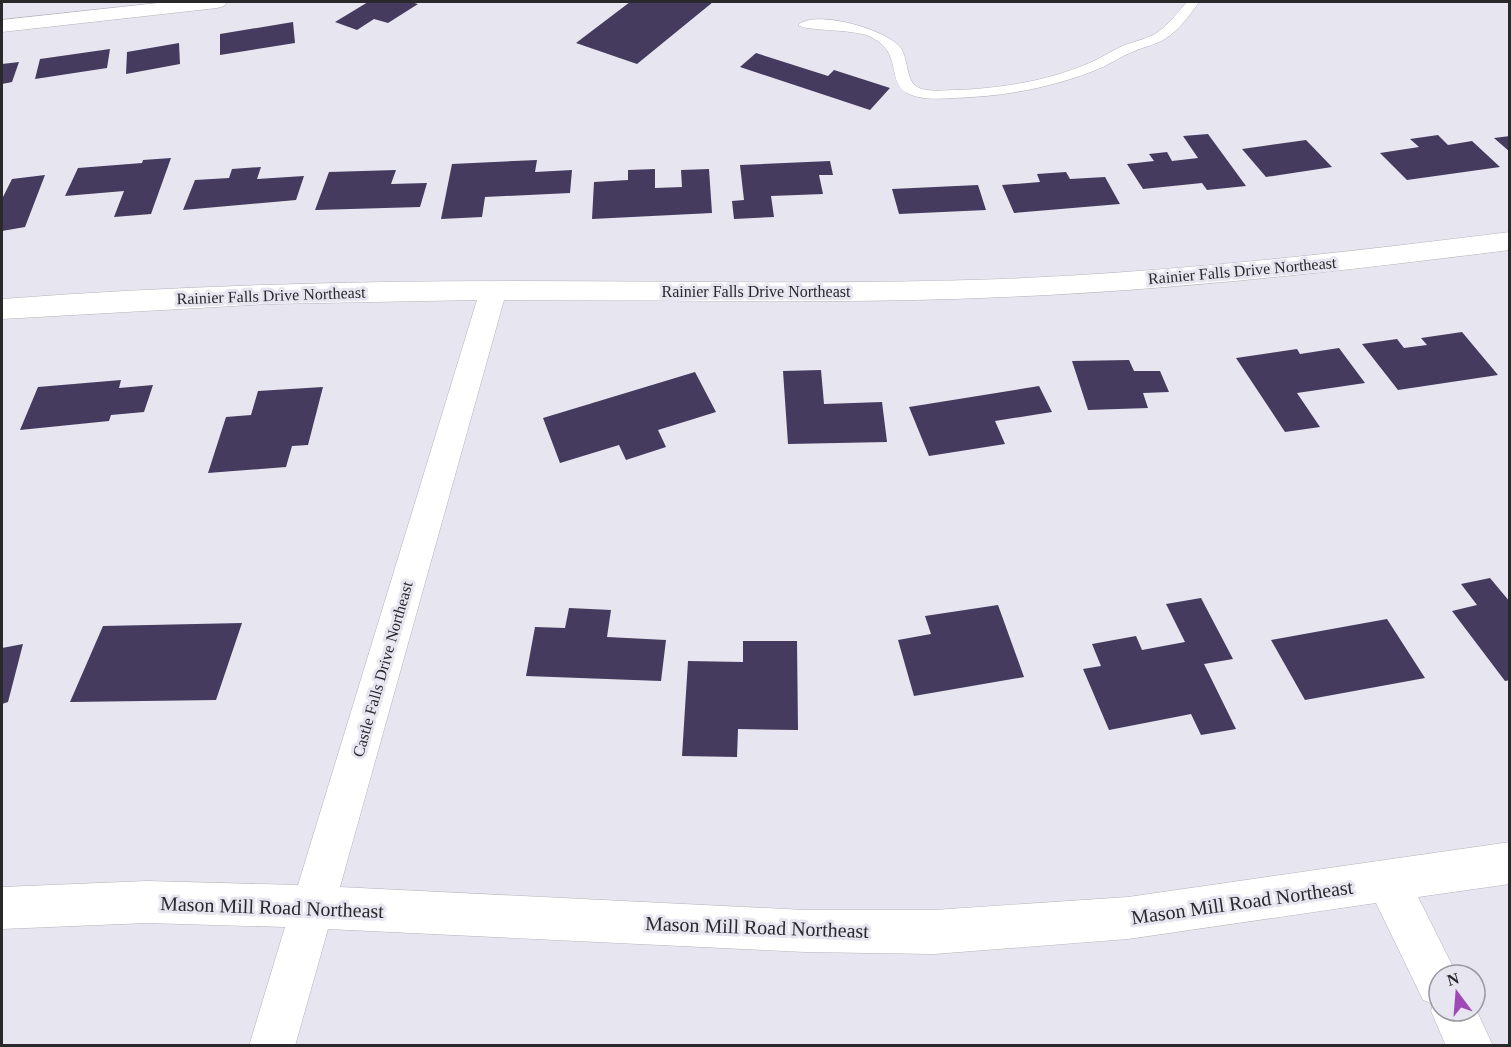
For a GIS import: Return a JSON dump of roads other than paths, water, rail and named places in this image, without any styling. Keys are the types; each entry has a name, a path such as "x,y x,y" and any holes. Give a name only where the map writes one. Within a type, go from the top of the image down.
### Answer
{"street":[{"path":"2,26 217,2"},
{"name":"Rainier Falls Drive Northeast","path":"2,309 162,298 359,292 852,291 1005,288 1258,271 1509,241"},
{"name":"Castle Falls Drive Northeast","path":"272,1046 493,292"},
{"name":"Mason Mill Road Northeast","path":"2,908 147,902 313,907 805,932 934,932 1128,918 1509,863"},
{"path":"1388,882 1428,963"},
{"path":"1459,1023 1470,1046"}],"lane":[{"path":"805,25 832,23 867,31 893,45 900,59 904,83 910,89 932,94 969,94 1013,90 1048,81 1101,62 1157,38 1179,20 1193,2"}]}
